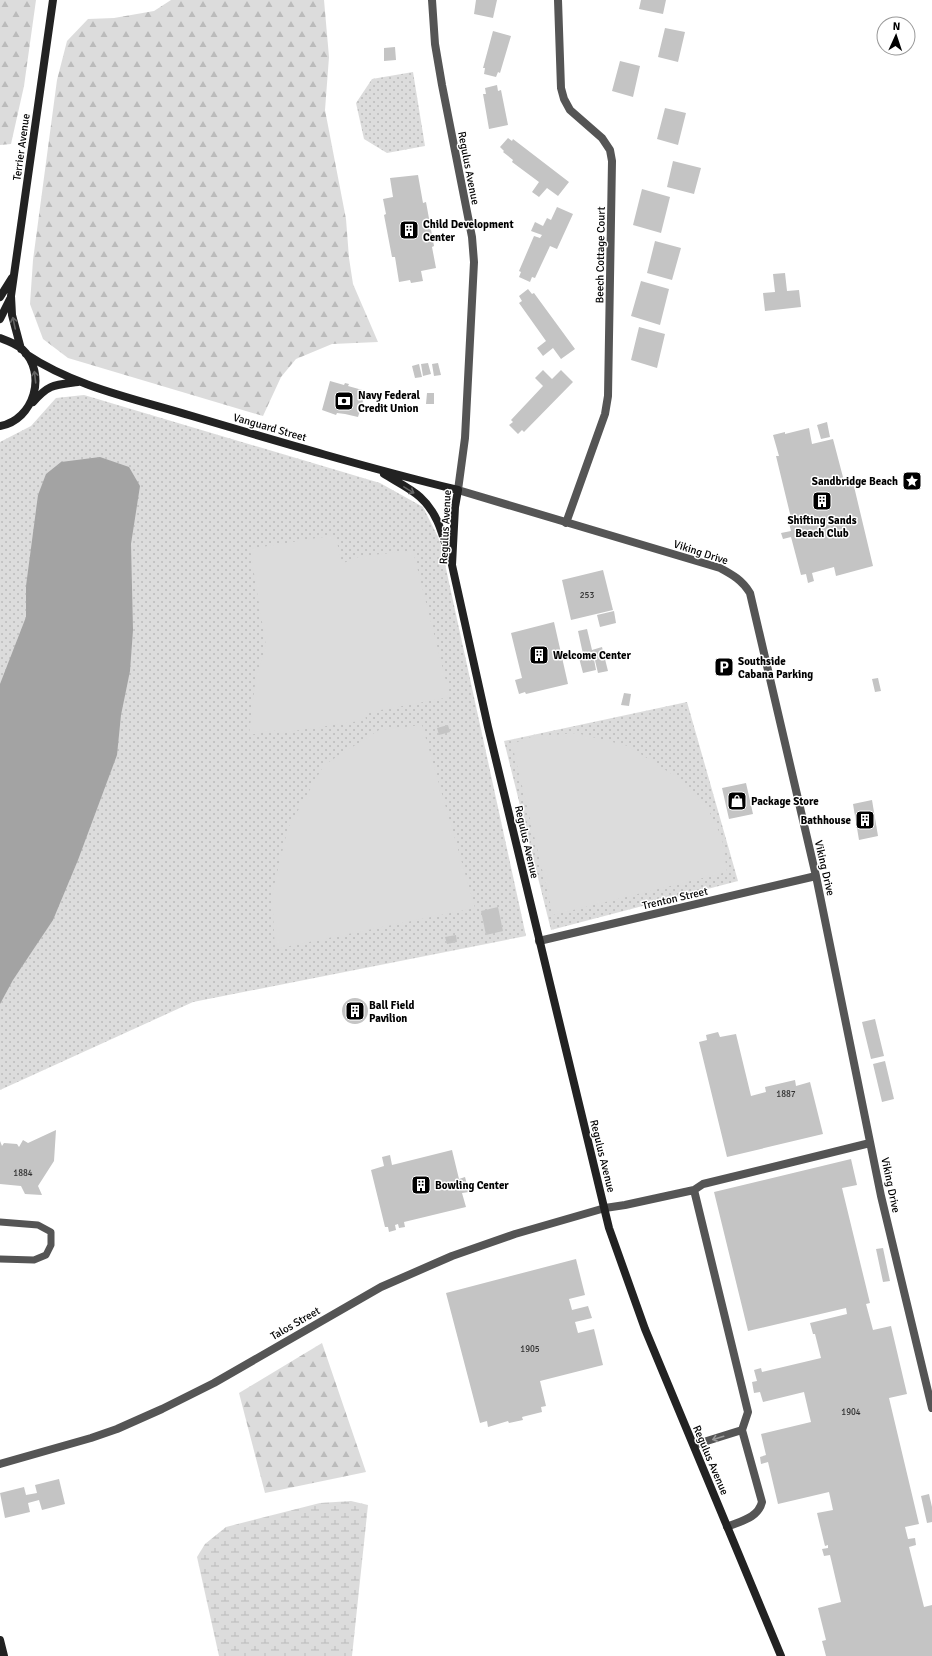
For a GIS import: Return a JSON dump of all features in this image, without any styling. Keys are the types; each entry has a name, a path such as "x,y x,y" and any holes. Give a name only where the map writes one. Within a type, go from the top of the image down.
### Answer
{"street":[{"name":"Terrier Avenue","path":"28,408 34,394 36,380 33,366 23,351 12,315 11,296 53,0"},
{"name":"Regulus Avenue","path":"432,0 435,44 472,237 474,262 464,438 455,507 452,565 539,941 609,1228 632,1297 781,1656"},
{"name":"Beech Cottage Court","path":"558,0 562,88 564,99 570,110 602,138 610,150 612,161 608,396 605,414 566,523"},
{"path":"0,297 14,275"},
{"name":"Terrier Avenue","path":"0,318 11,296"},
{"name":"Vanguard Street","path":"0,338 10,341 42,364 78,382 376,469 458,490"},
{"name":"Vanguard Street","path":"2,427 18,418 45,389 59,384 78,382"},
{"path":"376,469 419,496 429,506 438,520 452,565"},
{"name":"Viking Drive","path":"458,490 720,568 736,576 750,593 816,876 881,1196 932,1408"},
{"name":"Trenton Street","path":"539,941 816,876"},
{"name":"Talos Street","path":"0,1464 82,1441 117,1429 162,1409 214,1383 356,1300 418,1270 452,1256 501,1239 604,1208 625,1206 694,1190 703,1184 870,1143"},
{"path":"694,1190 748,1412 742,1430 762,1502 760,1509 754,1516 727,1526"},
{"path":"694,1445 742,1430"},
{"path":"0,1640 4,1656"}],"lane":[{"path":"0,1222 38,1225 50,1232 51,1245 46,1255 34,1260 0,1259"}],"green space":[{"path":"0,0 36,0 24,86 11,144 0,145"},
{"path":"171,0 324,0 329,57 325,110 346,219 353,284 378,342 332,344 296,359 281,377 263,416 68,358 43,339 30,304 33,260 57,80 67,41 88,19 114,18 154,11"},
{"path":"413,72 425,146 387,153 364,139 356,103 372,79"},
{"path":"84,395 380,483 423,507 440,541 526,936 193,1002 0,1090 0,442 31,426 56,398"},
{"path":"336,535 341,564 361,556 413,551 450,697 365,713 366,720 280,733 279,730 249,735 256,676 266,646 250,549"},
{"path":"687,702 738,881 551,930 504,741"},
{"path":"422,725 475,908 275,949 272,894 288,828 324,765 379,730"},
{"path":"576,733 628,746 678,778 708,809 722,838 727,872 553,915 512,744 531,737"},
{"path":"322,1343 366,1472 265,1493 239,1393"},
{"path":"351,1501 368,1505 352,1656 219,1656 197,1557 205,1544 226,1527 320,1503"}],"shaded area":[{"path":"100,457 129,467 140,486 131,544 133,630 130,671 121,715 117,755 78,860 53,920 13,980 0,1004 0,684 26,617 26,586 38,495 46,474 61,462"}],"building":[{"path":"476,0 497,0 493,18 474,14"},
{"path":"641,0 666,0 663,14 639,9"},
{"path":"665,28 685,32 678,62 658,57"},
{"path":"493,31 511,36 500,73 498,72 496,77 484,74 485,68 483,68"},
{"path":"395,47 396,60 384,61 384,48"},
{"path":"620,61 640,66 633,97 612,91"},
{"path":"497,85 498,91 501,90 508,125 489,129 483,94 486,94 485,88"},
{"path":"665,108 686,113 678,145 657,139"},
{"path":"508,138 512,141 513,139 569,182 558,196 547,188 539,197 532,192 539,182 512,162 513,160 503,152 504,151 500,147"},
{"path":"673,161 701,168 694,194 667,187"},
{"name":"Child Development Center","path":"418,175 423,203 426,202 434,246 432,247 436,268 421,271 423,281 411,283 410,280 399,282 395,257 392,257 384,215 386,214 383,199 393,197 390,178"},
{"path":"642,189 670,197 661,233 633,225"},
{"path":"557,207 573,214 557,249 550,246 535,278 532,277 530,282 519,277 521,272 519,271 534,236 540,238 542,235 531,231 535,222 543,226 547,218 551,220"},
{"path":"655,241 681,248 672,280 647,273"},
{"path":"785,273 787,291 799,290 801,307 765,311 763,293 775,292 773,274"},
{"path":"641,281 669,289 660,325 631,316"},
{"path":"528,289 532,294 534,293 575,349 561,359 553,348 543,356 537,348 546,341 519,303 522,301 519,296"},
{"path":"639,327 665,334 657,368 631,360"},
{"path":"428,363 431,374 423,376 421,364"},
{"path":"438,363 441,375 434,376 432,364"},
{"path":"419,364 422,377 415,378 412,366"},
{"path":"543,370 552,379 561,370 573,382 524,432 522,430 518,434 509,425 513,422 511,420 543,386 535,378"},
{"name":"Navy Federal Credit Union","path":"330,381 344,385 345,383 349,384 348,386 366,391 358,417 337,413 336,415 322,410"},
{"path":"427,393 434,393 434,404 426,404"},
{"path":"827,422 830,437 821,439 817,425"},
{"name":"Shifting Sands Beach Club","path":"809,428 812,444 833,439 844,481 852,478 873,566 836,576 834,567 812,573 814,581 808,583 806,574 801,575 791,537 783,539 781,533 791,531 789,523 792,522 776,456 779,456 773,435 785,432 785,434"},
{"path":"603,570 613,610 571,620 562,580"},
{"path":"614,611 616,623 600,627 597,615"},
{"name":"Welcome Center","path":"554,622 568,684 526,694 525,692 519,694 515,680 522,678 511,633"},
{"path":"587,629 592,650 602,647 608,671 598,673 593,652 583,654 578,631"},
{"path":"593,654 596,670 583,673 579,658"},
{"path":"878,678 881,691 875,692 872,679"},
{"path":"624,693 631,694 629,706 621,705"},
{"path":"448,725 450,732 439,735 437,728"},
{"name":"Package Store","path":"746,783 753,814 729,819 722,788"},
{"name":"Bathhouse","path":"872,800 878,836 859,840 853,804"},
{"path":"498,907 503,931 486,935 481,911"},
{"path":"456,935 457,942 447,944 445,937"},
{"name":"Ball Field Pavilion","path":"355,998 364,1002 368,1011 364,1020 355,1024 346,1020 342,1011 346,1002"},
{"path":"875,1019 884,1056 871,1059 862,1022"},
{"path":"718,1032 720,1037 736,1034 751,1096 766,1092 765,1087 795,1080 796,1086 810,1082 823,1134 727,1157 699,1042 707,1040 706,1035"},
{"path":"885,1061 894,1099 882,1102 873,1064"},
{"path":"56,1130 54,1161 38,1186 42,1195 25,1194 21,1186 0,1184 0,1141 2,1146 4,1143 17,1144 19,1147 23,1140 28,1143"},
{"name":"Bowling Center","path":"452,1150 459,1179 465,1177 469,1192 462,1193 466,1207 404,1222 405,1227 399,1228 398,1224 395,1225 396,1230 389,1232 388,1227 385,1227 371,1170 384,1166 382,1157 390,1155 392,1165"},
{"path":"851,1159 857,1185 842,1188 870,1303 866,1304 873,1330 891,1326 907,1394 889,1398 919,1524 905,1527 908,1539 915,1538 916,1545 909,1547 924,1607 932,1605 932,1656 826,1656 822,1641 826,1640 818,1608 841,1602 830,1555 824,1556 822,1549 828,1548 828,1545 825,1546 817,1513 833,1510 829,1492 778,1504 768,1462 761,1464 760,1457 766,1455 761,1434 811,1422 804,1392 763,1402 760,1392 754,1393 752,1382 757,1381 754,1370 761,1368 762,1372 821,1358 815,1334 813,1334 810,1323 847,1314 846,1308 748,1331 714,1192"},
{"path":"883,1248 890,1281 883,1282 876,1249"},
{"path":"576,1259 585,1295 569,1299 572,1310 588,1306 592,1318 575,1322 578,1333 594,1329 603,1365 540,1381 546,1406 541,1407 542,1412 522,1417 523,1420 509,1423 508,1421 488,1427 487,1421 480,1423 446,1293"},
{"path":"59,1479 65,1504 42,1510 39,1500 28,1503 30,1512 5,1518 0,1493 24,1487 26,1495 37,1493 35,1485"},
{"path":"929,1494 932,1507 932,1522 927,1523 921,1496"}],"place":[{"name":"Child Development Center","path":"409,230"},
{"name":"Navy Federal Credit Union","path":"344,401"},
{"name":"Sandbridge Beach","path":"912,481"},
{"name":"Shifting Sands Beach Club","path":"822,501"},
{"name":"Welcome Center","path":"539,655"},
{"name":"Southside Cabana Parking","path":"724,667"},
{"name":"Package Store","path":"737,801"},
{"name":"Bathhouse","path":"865,820"},
{"name":"Ball Field Pavilion","path":"355,1011"},
{"name":"Bowling Center","path":"421,1185"}]}
